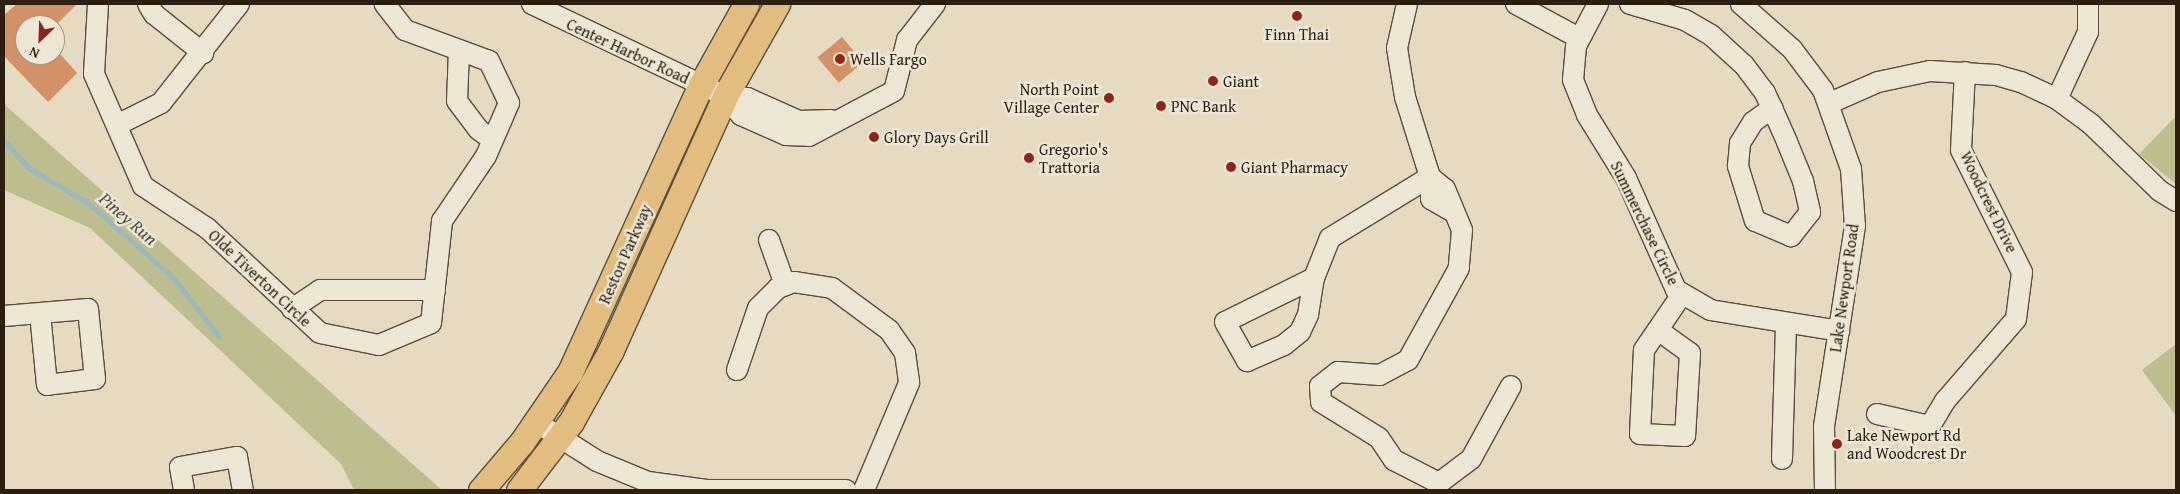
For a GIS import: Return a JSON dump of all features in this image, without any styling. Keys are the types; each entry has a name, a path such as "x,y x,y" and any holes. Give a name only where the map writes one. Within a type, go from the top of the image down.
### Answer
{"main road":[{"name":"Reston Parkway","path":"481,490 536,422 583,346 701,85 746,4"},
{"name":"Reston Parkway","path":"519,490 560,438 611,350 725,96 777,4"}],"street":[{"name":"Olde Tiverton Circle","path":"98,4 94,74 119,124 128,158 143,186 206,228 320,333 379,345 431,323 442,222 493,140 509,103 489,61 404,30 385,4"},
{"path":"148,4 154,14 204,53"},
{"path":"119,124 161,103 204,53 239,4"},
{"name":"Center Harbor Road","path":"532,4 725,96"},
{"path":"725,96 747,98 798,120 833,119 894,91 907,40 935,4"},
{"path":"1407,4 1398,56 1430,177 1432,200 1452,211 1462,230 1463,255 1408,360 1380,375 1338,372 1320,386 1321,402 1379,438 1394,460 1439,483 1471,460 1511,386"},
{"path":"1516,4 1579,38"},
{"name":"Summerchase Circle","path":"1598,4 1579,38 1573,80 1626,178 1676,290 1710,310 1786,324 1839,331"},
{"path":"1630,4 1685,20 1710,35 1744,65 1772,108 1803,181 1810,212 1791,236 1754,221 1738,166 1740,143 1753,122 1772,108"},
{"name":"Lake Newport Road","path":"1741,4 1792,49 1830,103 1851,169 1855,199 1853,255 1839,331 1822,452 1825,490"},
{"path":"2057,99 2088,32 2088,4"},
{"path":"460,50 457,100 479,130 493,140"},
{"path":"1830,103 1878,82 1930,71 1965,72 2021,82 2057,99 2176,201"},
{"name":"Woodcrest Drive","path":"1877,414 1930,426 1945,400 2016,319 2022,272 1961,150 1965,72"},
{"path":"1314,278 1225,322 1247,361 1284,345 1300,332 1308,314 1314,278 1330,238 1430,177"},
{"path":"768,240 785,285"},
{"path":"737,370 758,308 785,285 807,280 832,288 889,330 905,353 909,368 906,398 880,445 864,490"},
{"path":"292,309 320,290 435,290"},
{"path":"1658,330 1690,352 1685,436 1640,434 1644,350 1682,294"},
{"path":"4,316 40,313"},
{"path":"1782,459 1786,324"},
{"path":"536,422 623,474 685,490 846,490"},
{"path":"184,490 180,467 237,457 243,490"}],"green space":[{"path":"4,98 6,106 442,490 354,490 341,464 90,228 4,190"},
{"path":"2176,116 2176,184 2139,154"},
{"path":"2176,344 2176,416 2142,370"}],"building":[{"path":"17,4 77,4 65,16 15,15 15,65 65,65 65,60 77,73 48,102 4,56 4,15"},
{"name":"Wells Fargo","path":"842,37 863,62 839,83 817,58"}],"waterway":[{"name":"Piney Run","path":"4,140 29,168 90,204 174,278 219,336"}],"place":[{"name":"Finn Thai","path":"1297,16"},
{"name":"Wells Fargo","path":"840,59"},
{"name":"Giant","path":"1213,81"},
{"name":"North Point Village Center","path":"1109,98"},
{"name":"PNC Bank","path":"1161,106"},
{"name":"Glory Days Grill","path":"874,137"},
{"name":"Gregorio's Trattoria","path":"1029,158"},
{"name":"Giant Pharmacy","path":"1231,167"},
{"name":"Lake Newport Rd and Woodcrest Dr","path":"1837,444"}]}
